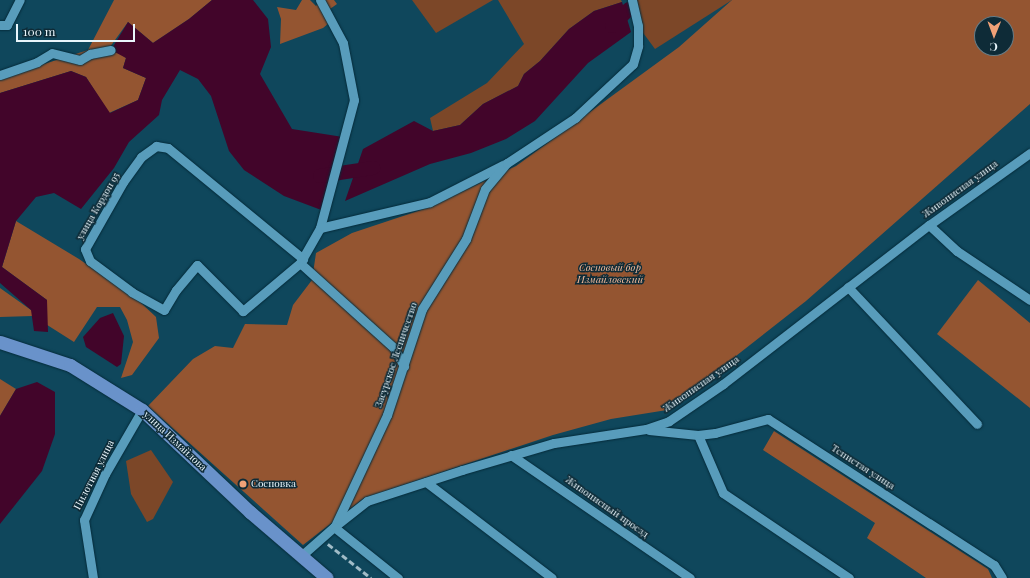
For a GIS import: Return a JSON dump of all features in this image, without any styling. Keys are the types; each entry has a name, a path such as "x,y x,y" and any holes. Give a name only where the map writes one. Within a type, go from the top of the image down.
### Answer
{"main road":[{"name":"улица Измайлова","path":"0,342 70,365 142,410 250,512 323,576"}],"street":[{"path":"0,25 7,25 20,0"},
{"name":"улица Кордон 95","path":"320,0 342,43 354,100 320,228 301,261 243,311 197,265 176,290 164,310 132,292 90,261 85,249 123,182 141,157 156,146 168,148 301,261 394,348 404,366"},
{"name":"Засурское Лесничество","path":"334,527 387,416 422,309 466,239 485,189 507,163 574,118 633,64 638,46 632,0"},
{"path":"0,75 37,62 52,53 80,60 90,54 111,50"},
{"name":"Живописная улица","path":"301,556 367,501 511,455 554,443 646,430 670,421 723,384 929,225 1030,153"},
{"path":"320,228 430,202 507,163"},
{"path":"929,225 957,251 1030,300"},
{"path":"848,287 977,424"},
{"name":"Пилотная улица","path":"93,578 84,520 105,474 142,410"},
{"name":"Тенистая улица","path":"646,430 698,435 715,433 768,419 994,565 1002,578"},
{"path":"698,435 723,493 849,578"},
{"name":"Живописный проезд","path":"511,455 690,578"},
{"path":"426,482 552,578"},
{"path":"334,527 398,578"}],"shaded area":[{"path":"212,0 253,0 268,19 271,47 260,74 292,129 343,137 324,211 284,196 244,170 229,151 211,96 198,79 180,70 162,100 159,115 129,142 114,168 81,209 54,193 36,197 16,221 2,267 47,300 48,332 34,331 31,310 0,283 0,93 71,71 86,77 110,113 138,100 146,78 123,68 126,58 111,50 128,22 153,43 189,19"},
{"path":"412,0 493,0 436,33"},
{"path":"498,0 621,0 622,2 594,11 569,29 540,61 524,74 518,86 483,104 460,125 433,131 430,118 487,83 524,44"},
{"path":"632,0 732,0 655,49 638,26"},
{"path":"622,2 631,32 588,63 535,121 506,139 471,153 430,164 345,201 363,149 414,121 433,131 460,125 483,104 518,86 524,74 540,61 569,29 594,11"},
{"path":"113,313 124,336 121,364 117,367 86,347 83,337 100,318"},
{"path":"37,382 55,392 55,434 42,471 0,524 0,416 16,389"},
{"path":"151,450 173,482 153,519 147,522 131,494 126,461"}],"green space":[{"path":"114,0 212,0 189,19 153,43 128,22 110,47 126,58 123,68 146,78 138,100 109,113 86,77 71,71 0,93 0,78 88,50"},
{"path":"302,0 310,0 316,6 321,0 334,0 337,4 330,9 335,18 323,28 280,44 281,19 277,7 296,10"},
{"name":"Сосновый бор Измайловский","path":"732,0 1030,0 1030,104 806,301 667,410 611,419 553,435 364,498 303,545 148,406 193,359 215,346 233,348 245,324 287,325 293,305 312,280 316,253 352,233 430,207 516,166 679,47"},
{"path":"16,221 79,259 139,301 156,317 159,338 132,375 121,378 133,342 127,320 120,307 97,307 74,342 33,316 0,317 0,288 31,310 47,300 2,267"},
{"path":"978,280 1030,323 1030,408 937,334"},
{"path":"0,379 16,389 0,416"},
{"path":"774,431 988,569 992,578 926,578 867,538 875,523 763,450"}],"waterway":[{"path":"612,26 629,9"},
{"path":"320,176 373,168"}],"railway":[{"path":"328,544 371,578"}],"place":[{"name":"Сосновка","path":"243,484"}]}
